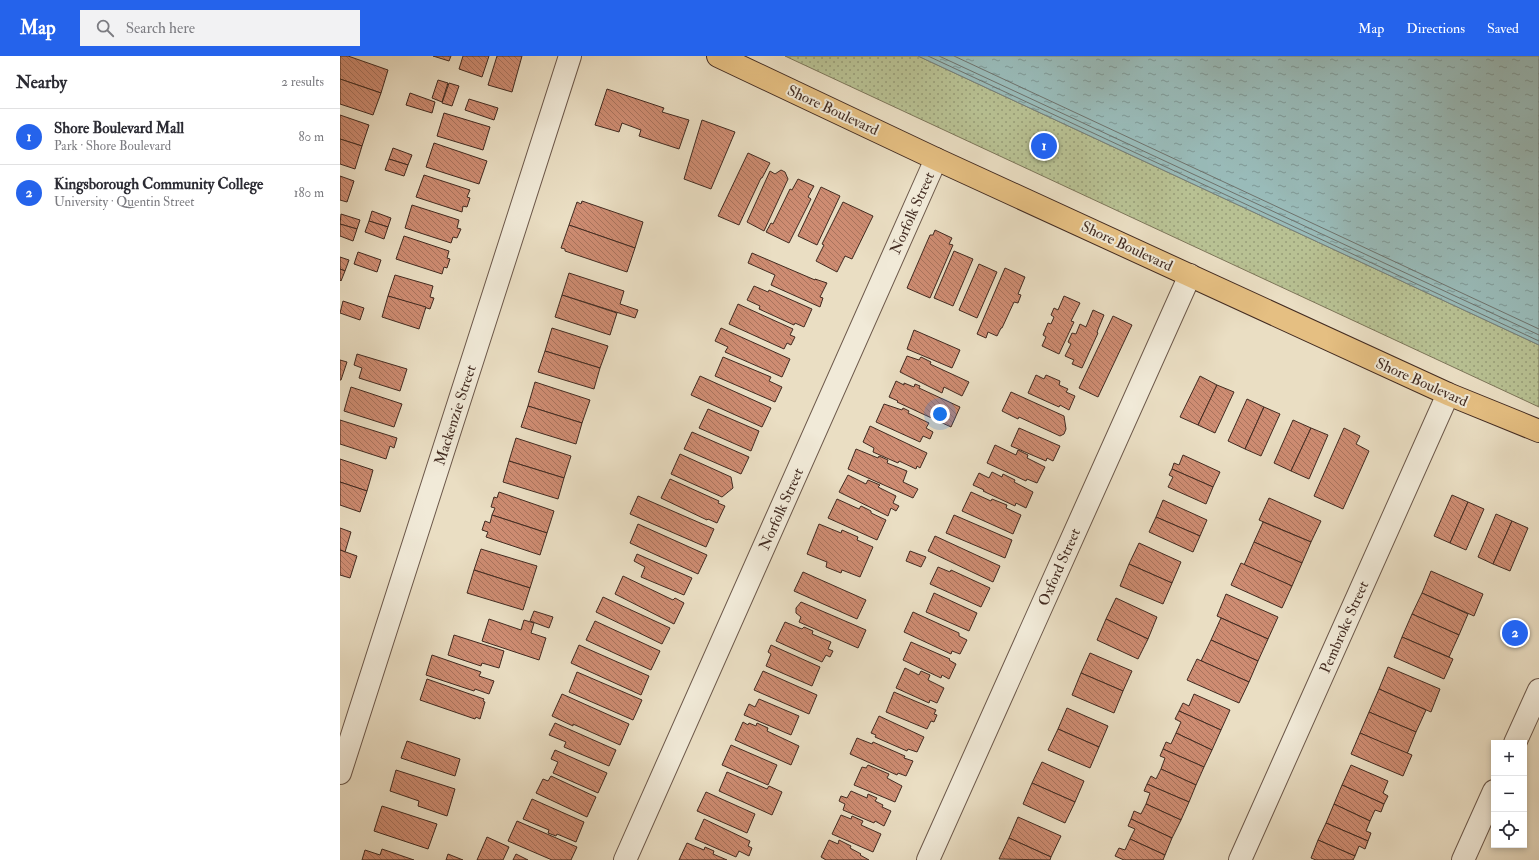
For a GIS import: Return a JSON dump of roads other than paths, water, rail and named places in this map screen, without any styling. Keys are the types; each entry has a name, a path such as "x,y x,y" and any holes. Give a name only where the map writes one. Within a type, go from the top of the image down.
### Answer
{"main road":[{"name":"Shore Boulevard","path":"718,56 1448,394 1539,431"}],"street":[{"name":"Mackenzie Street","path":"340,773 570,56"},
{"name":"Norfolk Street","path":"625,860 936,158"},
{"name":"Oxford Street","path":"928,860 1190,275"},
{"name":"Pembroke Street","path":"1240,860 1448,394"},
{"path":"1516,740 1539,690"},
{"path":"1463,860 1491,798"}],"water":[{"path":"918,56 1539,56 1539,345"}],"place":[{"name":"Shore Boulevard Mall","path":"1044,146"},
{"name":"Kingsborough Community College","path":"1515,633"}]}
